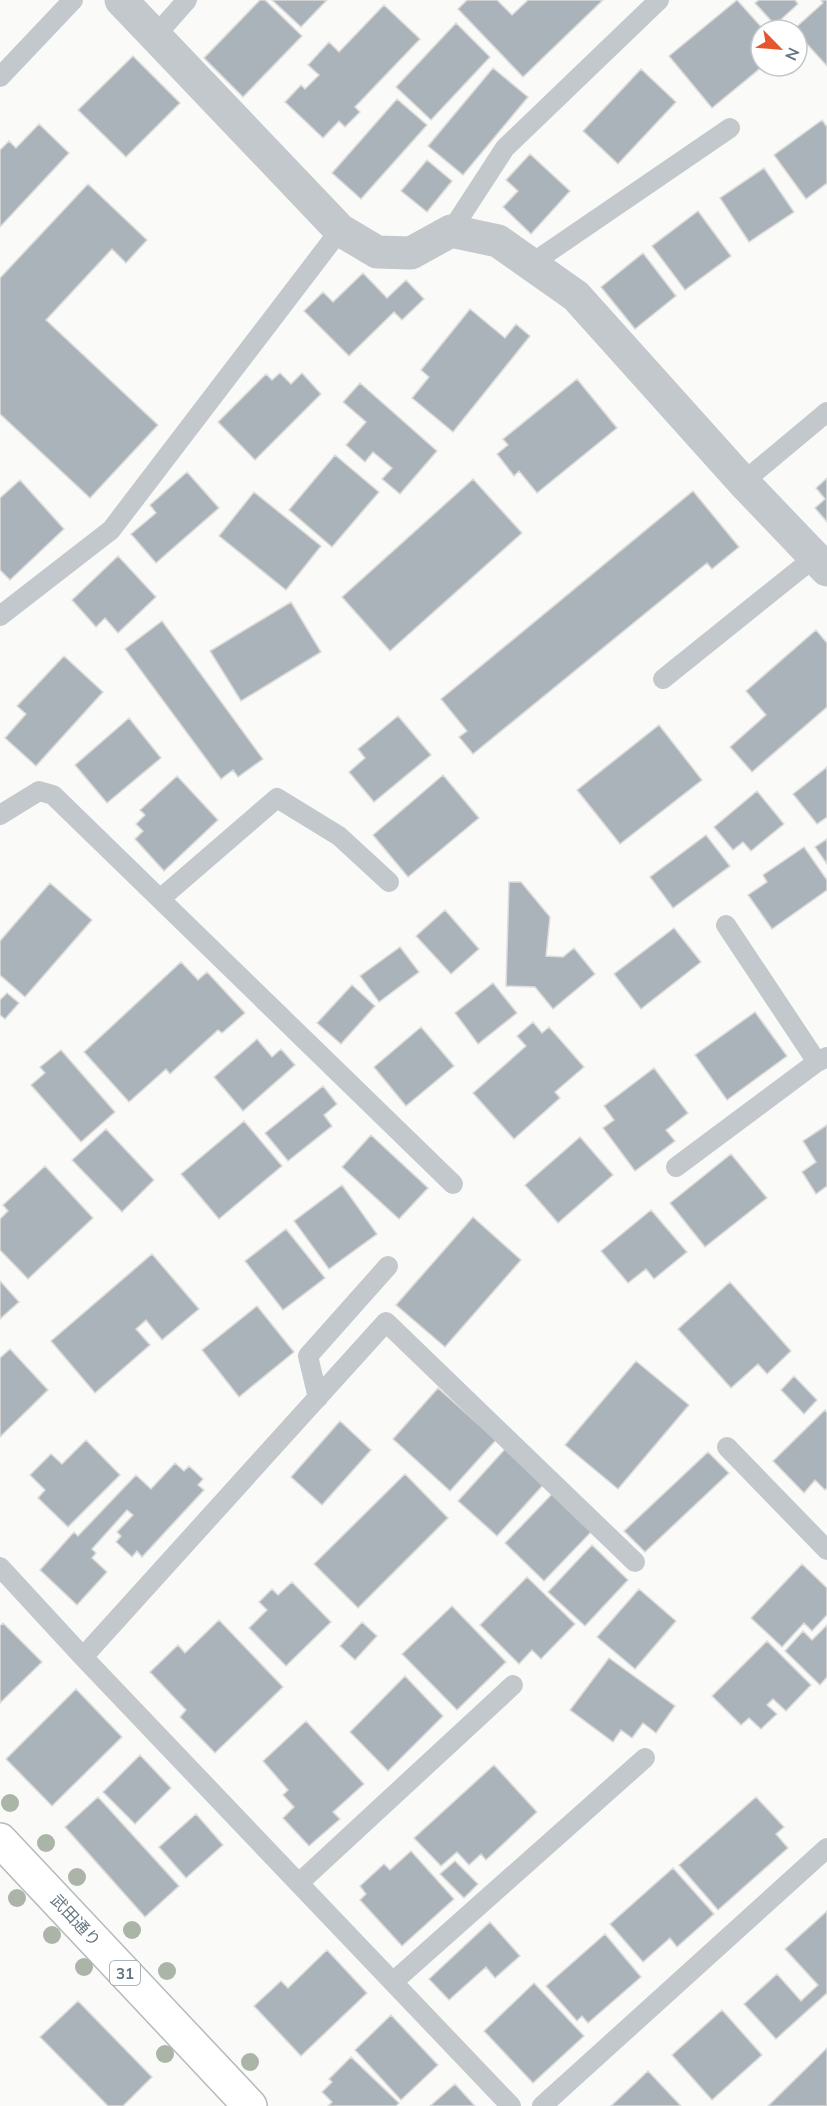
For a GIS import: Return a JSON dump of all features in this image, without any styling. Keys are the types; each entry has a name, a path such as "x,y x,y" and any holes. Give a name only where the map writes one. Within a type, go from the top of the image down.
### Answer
{"main road":[{"name":"武田通り","path":"0,1840 250,2106"}],"street":[{"path":"121,0 340,230 377,252 411,252 451,231 498,241 576,296 743,482 821,563"}],"lane":[{"path":"0,77 74,0"},
{"path":"156,35 187,0"},
{"path":"451,231 505,148 659,0"},
{"path":"531,264 730,128"},
{"path":"0,616 111,530 340,230"},
{"path":"743,482 827,412"},
{"path":"663,679 821,563"},
{"path":"0,815 39,790 53,795 453,1184"},
{"path":"160,898 277,798 339,836 389,882"},
{"path":"676,1167 822,1059 726,925"},
{"path":"318,1398 308,1356 387,1266"},
{"path":"83,1657 386,1322 635,1563"},
{"path":"727,1447 827,1550"},
{"path":"0,1566 83,1657 511,2106"},
{"path":"299,1883 513,1685"},
{"path":"393,1982 645,1758"},
{"path":"542,2106 827,1848"}],"building":[{"path":"260,0 265,0 302,36 243,97 204,58"},
{"path":"272,0 327,0 301,27"},
{"path":"467,0 497,0 512,15 528,0 603,0 523,77 458,9"},
{"path":"737,0 753,18 749,18 749,78 712,108 669,56"},
{"path":"759,0 795,0 798,4 783,18 769,18 755,3"},
{"path":"821,0 827,0 827,66 809,46 809,18 806,18 823,3"},
{"path":"384,5 420,39 355,107 360,112 345,127 339,121 323,138 285,102 301,85 305,89 319,75 308,65 329,42 339,52"},
{"path":"456,23 490,57 431,120 396,87"},
{"path":"133,56 180,103 126,157 78,110"},
{"path":"493,68 528,97 463,175 428,146"},
{"path":"641,69 676,102 618,164 583,131"},
{"path":"397,99 427,125 361,199 332,173"},
{"path":"822,120 827,127 827,183 806,199 774,155"},
{"path":"39,124 69,153 0,227 0,150 9,141 16,148"},
{"path":"530,154 570,191 531,234 503,207 518,191 506,180"},
{"path":"427,160 452,181 427,212 401,191"},
{"path":"764,168 794,212 749,242 720,198"},
{"path":"88,184 147,240 126,263 112,249 46,320 158,425 90,498 0,414 0,278"},
{"path":"698,211 731,256 685,290 652,246"},
{"path":"643,253 676,296 635,329 601,287"},
{"path":"363,273 387,298 406,280 424,299 402,320 394,312 349,356 304,311 323,292 333,302"},
{"path":"470,309 505,338 516,324 530,336 453,432 412,398 429,377 421,370"},
{"path":"280,373 291,384 302,373 321,394 255,460 218,422 266,374 272,380"},
{"path":"577,379 617,428 537,493 519,471 514,476 497,454 508,445 503,439"},
{"path":"360,383 437,451 400,494 382,479 392,468 373,452 365,462 346,445 366,422 343,402"},
{"path":"335,455 379,492 332,547 289,510"},
{"path":"187,472 219,508 156,563 131,534 156,513 150,505"},
{"path":"827,478 827,522 815,508 825,499 816,488"},
{"path":"473,479 522,533 390,651 342,597"},
{"path":"20,480 64,529 10,580 0,570 0,498"},
{"path":"693,491 739,547 712,569 707,563 473,754 459,737 467,731 441,699"},
{"path":"254,492 321,546 286,590 219,536"},
{"path":"118,556 156,597 118,633 105,618 96,627 72,600"},
{"path":"291,602 321,652 241,701 210,651"},
{"path":"162,621 263,759 238,777 233,770 221,779 125,649"},
{"path":"816,630 827,643 827,707 752,772 730,747 766,715 746,691"},
{"path":"64,656 103,692 36,766 5,738 26,714 17,706"},
{"path":"398,716 431,755 374,802 349,772 365,758 358,749"},
{"path":"129,718 161,758 107,803 75,765"},
{"path":"659,725 702,780 620,844 577,790"},
{"path":"827,767 827,817 817,824 793,794"},
{"path":"443,775 479,818 408,877 373,835"},
{"path":"177,776 218,820 164,871 135,839 143,831 136,824 145,815 140,810"},
{"path":"757,791 784,824 751,851 743,842 733,850 714,827"},
{"path":"706,835 730,866 673,908 650,877"},
{"path":"827,839 827,864 815,847"},
{"path":"804,847 827,880 827,890 772,929 748,895 767,882 763,875"},
{"path":"509,882 521,882 550,917 546,956 563,957 574,948 595,974 553,1009 535,987 506,986"},
{"path":"50,883 92,920 25,997 0,975 0,941"},
{"path":"445,910 479,949 451,974 416,936"},
{"path":"674,928 701,962 641,1009 614,974"},
{"path":"400,947 419,972 379,1002 360,976"},
{"path":"181,962 198,980 207,972 245,1013 222,1033 218,1030 170,1074 166,1069 129,1102 84,1052"},
{"path":"493,983 517,1013 478,1044 455,1013"},
{"path":"352,985 375,1006 341,1044 317,1023"},
{"path":"7,993 19,1003 5,1019 0,1015 0,1000"},
{"path":"755,1012 787,1056 727,1100 695,1055"},
{"path":"533,1022 542,1033 549,1027 584,1067 555,1092 560,1098 514,1139 473,1093 526,1046 517,1036"},
{"path":"421,1027 454,1066 406,1106 374,1067"},
{"path":"257,1039 272,1057 281,1049 295,1065 243,1111 214,1077"},
{"path":"61,1050 115,1112 81,1142 31,1085 45,1073 40,1067"},
{"path":"654,1068 688,1113 666,1130 675,1141 635,1171 603,1128 614,1120 604,1106"},
{"path":"323,1086 337,1104 324,1115 332,1126 288,1161 265,1133"},
{"path":"244,1121 282,1166 219,1219 181,1174"},
{"path":"827,1125 827,1186 816,1194 802,1172 816,1162 803,1141"},
{"path":"106,1129 154,1180 122,1212 72,1160"},
{"path":"371,1135 428,1188 399,1219 342,1167"},
{"path":"580,1137 613,1175 558,1223 525,1185"},
{"path":"731,1154 767,1198 705,1247 670,1203"},
{"path":"45,1166 93,1218 28,1279 0,1250 0,1219 8,1211 3,1205"},
{"path":"342,1185 377,1234 329,1269 294,1221"},
{"path":"651,1210 687,1252 654,1279 646,1269 628,1283 601,1251"},
{"path":"473,1217 521,1260 445,1347 396,1305"},
{"path":"286,1229 325,1278 283,1310 245,1261"},
{"path":"152,1254 199,1309 162,1340 146,1320 136,1329 150,1345 95,1393 51,1341"},
{"path":"0,1281 19,1302 0,1319"},
{"path":"730,1282 791,1351 767,1374 758,1364 731,1388 678,1329"},
{"path":"257,1306 294,1352 239,1397 202,1350"},
{"path":"10,1349 48,1390 0,1437 0,1358"},
{"path":"636,1361 689,1405 618,1489 565,1445"},
{"path":"794,1376 817,1400 804,1414 781,1390"},
{"path":"438,1388 496,1440 450,1491 393,1439"},
{"path":"825,1410 827,1413 827,1488 825,1490 815,1480 804,1493 773,1461"},
{"path":"340,1421 371,1450 322,1505 291,1477"},
{"path":"86,1440 120,1475 68,1527 38,1498 45,1490 30,1475 51,1454 62,1464"},
{"path":"505,1449 544,1484 497,1536 458,1501"},
{"path":"708,1452 729,1473 645,1552 624,1531"},
{"path":"175,1463 184,1471 189,1466 203,1479 198,1485 204,1490 142,1557 137,1551 132,1557 116,1542 121,1536 117,1532 133,1515 127,1510 92,1549 96,1553 92,1558 107,1572 77,1605 40,1570 74,1532 78,1536 136,1475 151,1489"},
{"path":"405,1474 448,1518 358,1608 314,1564"},
{"path":"553,1493 592,1531 544,1581 505,1543"},
{"path":"592,1545 628,1580 585,1626 548,1592"},
{"path":"802,1564 827,1588 827,1615 812,1631 804,1623 782,1647 751,1618"},
{"path":"527,1577 575,1624 541,1659 532,1650 519,1664 480,1625"},
{"path":"292,1582 331,1622 286,1666 249,1628 267,1610 259,1602 272,1589 278,1595"},
{"path":"639,1589 676,1621 635,1669 597,1637"},
{"path":"452,1606 506,1662 457,1710 402,1654"},
{"path":"219,1620 283,1687 215,1753 180,1717 186,1710 150,1672 178,1645 185,1653"},
{"path":"362,1622 377,1636 355,1660 340,1646"},
{"path":"3,1623 42,1662 0,1703 0,1626"},
{"path":"827,1625 827,1677 820,1685 785,1651 803,1631 812,1640"},
{"path":"767,1641 811,1685 786,1711 773,1699 767,1705 777,1714 761,1729 749,1718 741,1725 712,1696"},
{"path":"609,1658 675,1706 656,1733 643,1723 632,1738 621,1730 613,1742 570,1710"},
{"path":"405,1676 443,1716 388,1771 350,1732"},
{"path":"76,1689 122,1737 52,1806 6,1759"},
{"path":"306,1721 364,1784 333,1812 340,1819 309,1846 283,1818 294,1807 283,1795 288,1790 263,1761"},
{"path":"140,1755 171,1788 135,1824 103,1792"},
{"path":"494,1765 537,1812 486,1860 481,1854 469,1865 457,1852 441,1866 414,1838"},
{"path":"98,1797 179,1886 145,1917 65,1827"},
{"path":"756,1797 784,1827 776,1834 788,1848 718,1910 679,1865"},
{"path":"196,1814 223,1845 186,1878 159,1847"},
{"path":"411,1851 454,1899 402,1946 360,1900 366,1894 360,1886 384,1864 390,1870"},
{"path":"455,1861 478,1884 464,1898 440,1874"},
{"path":"673,1868 714,1914 677,1947 670,1938 643,1962 610,1924"},
{"path":"827,1911 827,1993 776,2039 744,2004 777,1974 801,2001 818,1985 785,1949"},
{"path":"490,1922 520,1956 495,1978 486,1967 449,2000 429,1979"},
{"path":"605,1934 641,1977 588,2023 582,2016 577,2021 546,1986"},
{"path":"327,1950 367,1993 301,2056 254,2006 281,1981 288,1988"},
{"path":"534,1983 584,2036 533,2083 484,2031"},
{"path":"78,2001 152,2077 123,2106 108,2106 40,2037"},
{"path":"722,2010 762,2055 712,2100 672,2055"},
{"path":"391,2015 438,2065 401,2100 355,2050"},
{"path":"827,2048 827,2106 768,2106"},
{"path":"351,2057 399,2103 396,2106 328,2106 332,2102 322,2092 332,2082 329,2079"},
{"path":"648,2071 681,2106 611,2106"},
{"path":"455,2084 475,2106 430,2106"}]}
